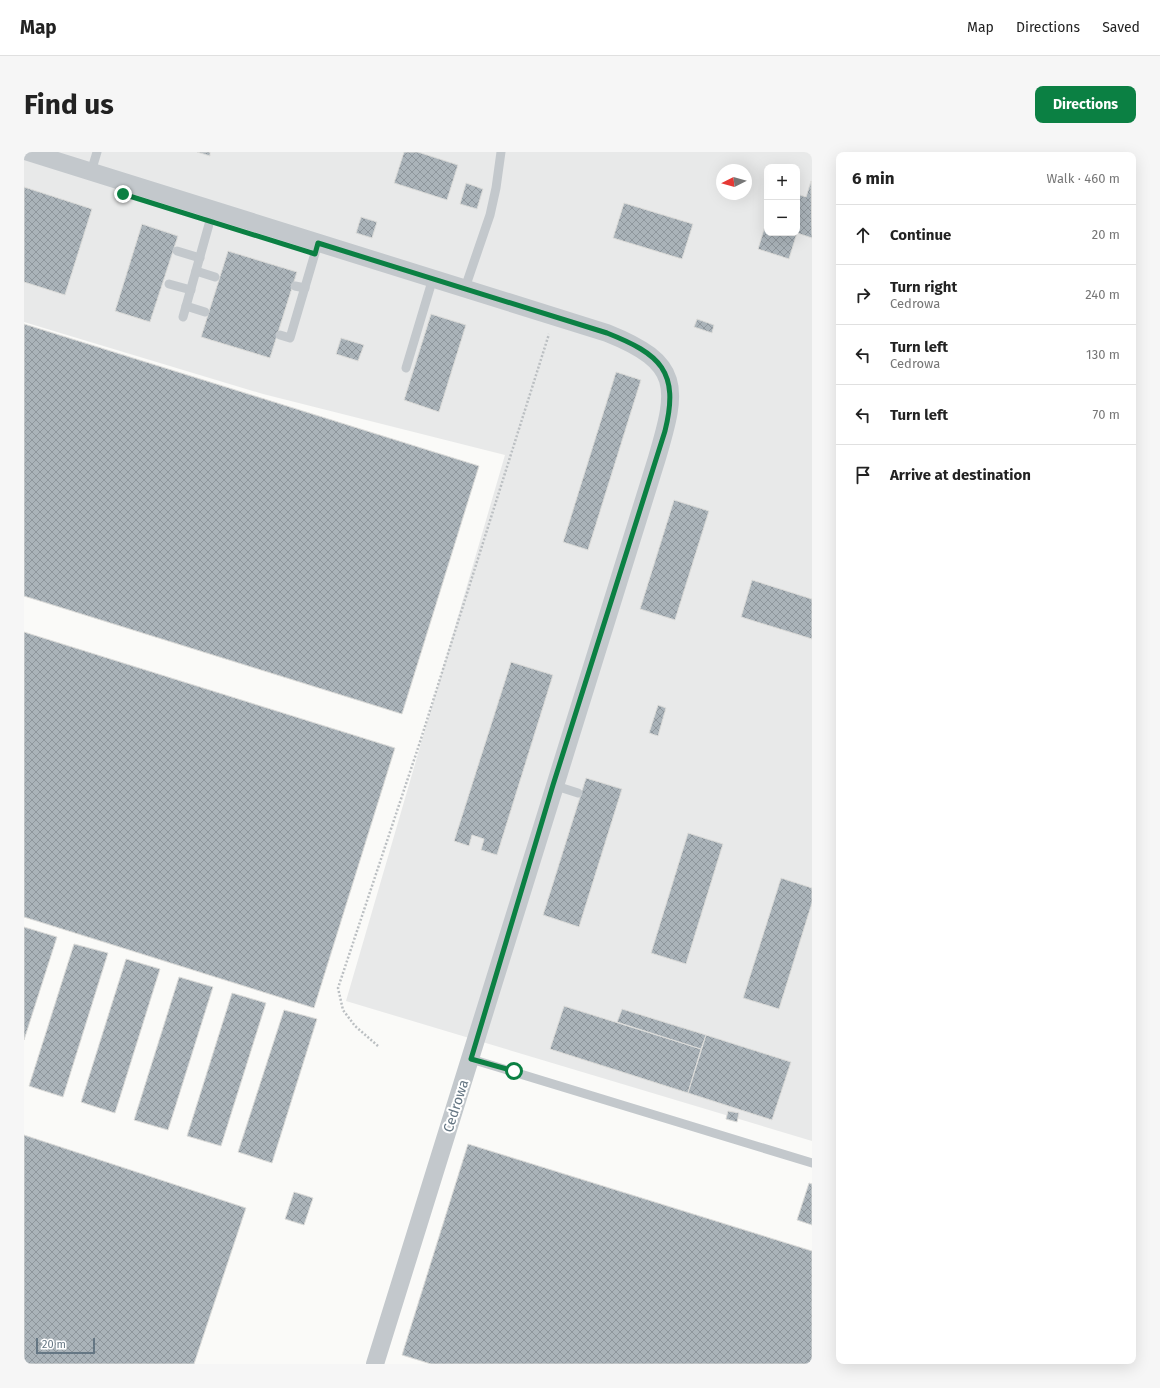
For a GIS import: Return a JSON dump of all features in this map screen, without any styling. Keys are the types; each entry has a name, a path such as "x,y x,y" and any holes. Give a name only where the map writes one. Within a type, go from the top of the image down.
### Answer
{"street":[{"name":"Cedrowa","path":"28,152 607,333 644,350 656,360 666,374 670,388 669,415 658,458 553,785 471,1059 375,1364"}],"lane":[{"path":"91,172 97,152"},
{"path":"465,288 490,215 496,188 501,152"},
{"path":"183,317 213,210"},
{"path":"280,335 290,338 318,243"},
{"path":"177,251 200,258"},
{"path":"196,271 215,277"},
{"path":"406,368 412,358 433,278"},
{"path":"169,284 190,290"},
{"path":"295,286 305,288"},
{"path":"186,306 205,312"},
{"path":"553,785 578,793"},
{"path":"471,1059 812,1163"}],"path":[{"path":"378,1046 355,1026 343,1010 338,988 417,750 554,316"}],"shaded area":[{"path":"24,152 812,152 812,1141 346,1001 505,455 263,394 24,322"}],"building":[{"path":"197,152 210,152 210,156"},
{"path":"404,152 418,152 458,165 447,200 394,183"},
{"path":"811,181 812,238 800,234 800,195 806,197"},
{"path":"466,183 483,189 477,209 460,204"},
{"path":"24,187 92,209 65,295 24,282"},
{"path":"624,203 693,224 682,259 613,238"},
{"path":"361,217 377,222 372,238 356,233"},
{"path":"142,224 178,236 150,322 115,311"},
{"path":"764,229 764,236 796,236 789,259 758,249"},
{"path":"228,251 297,272 270,358 201,337"},
{"path":"431,314 466,325 439,412 404,400"},
{"path":"697,319 714,325 712,333 694,327"},
{"path":"24,324 479,466 402,714 24,596"},
{"path":"341,338 364,345 358,361 336,354"},
{"path":"616,372 641,380 588,550 563,542"},
{"path":"674,500 709,511 675,620 640,609"},
{"path":"752,580 812,599 812,639 741,617"},
{"path":"24,632 395,748 314,1008 24,917"},
{"path":"511,662 553,675 497,855 481,850 484,839 472,835 469,846 454,841"},
{"path":"658,705 666,708 658,736 649,733"},
{"path":"586,778 622,789 579,927 543,915"},
{"path":"688,833 723,844 686,964 651,953"},
{"path":"781,878 812,888 812,903 779,1009 743,998"},
{"path":"24,927 57,937 24,1040"},
{"path":"74,944 108,953 63,1097 29,1086"},
{"path":"126,959 160,969 115,1113 81,1102"},
{"path":"179,977 213,987 168,1130 134,1120"},
{"path":"232,993 266,1003 221,1146 187,1136"},
{"path":"564,1006 701,1049 688,1093 550,1049"},
{"path":"622,1009 706,1035 701,1049 617,1022"},
{"path":"284,1010 317,1019 272,1163 238,1152"},
{"path":"706,1035 791,1062 772,1120 688,1093"},
{"path":"728,1111 739,1113 737,1122 726,1119"},
{"path":"24,1135 246,1208 194,1364 24,1364"},
{"path":"468,1144 812,1251 812,1364 431,1364 402,1355"},
{"path":"809,1183 812,1184 812,1225 797,1220"},
{"path":"294,1192 313,1198 304,1225 285,1219"}],"route":[{"path":"123,194 315,254 318,243 607,333 633,343 650,354 666,374 670,388 669,415 658,458 553,785 471,1059 514,1071"}]}
